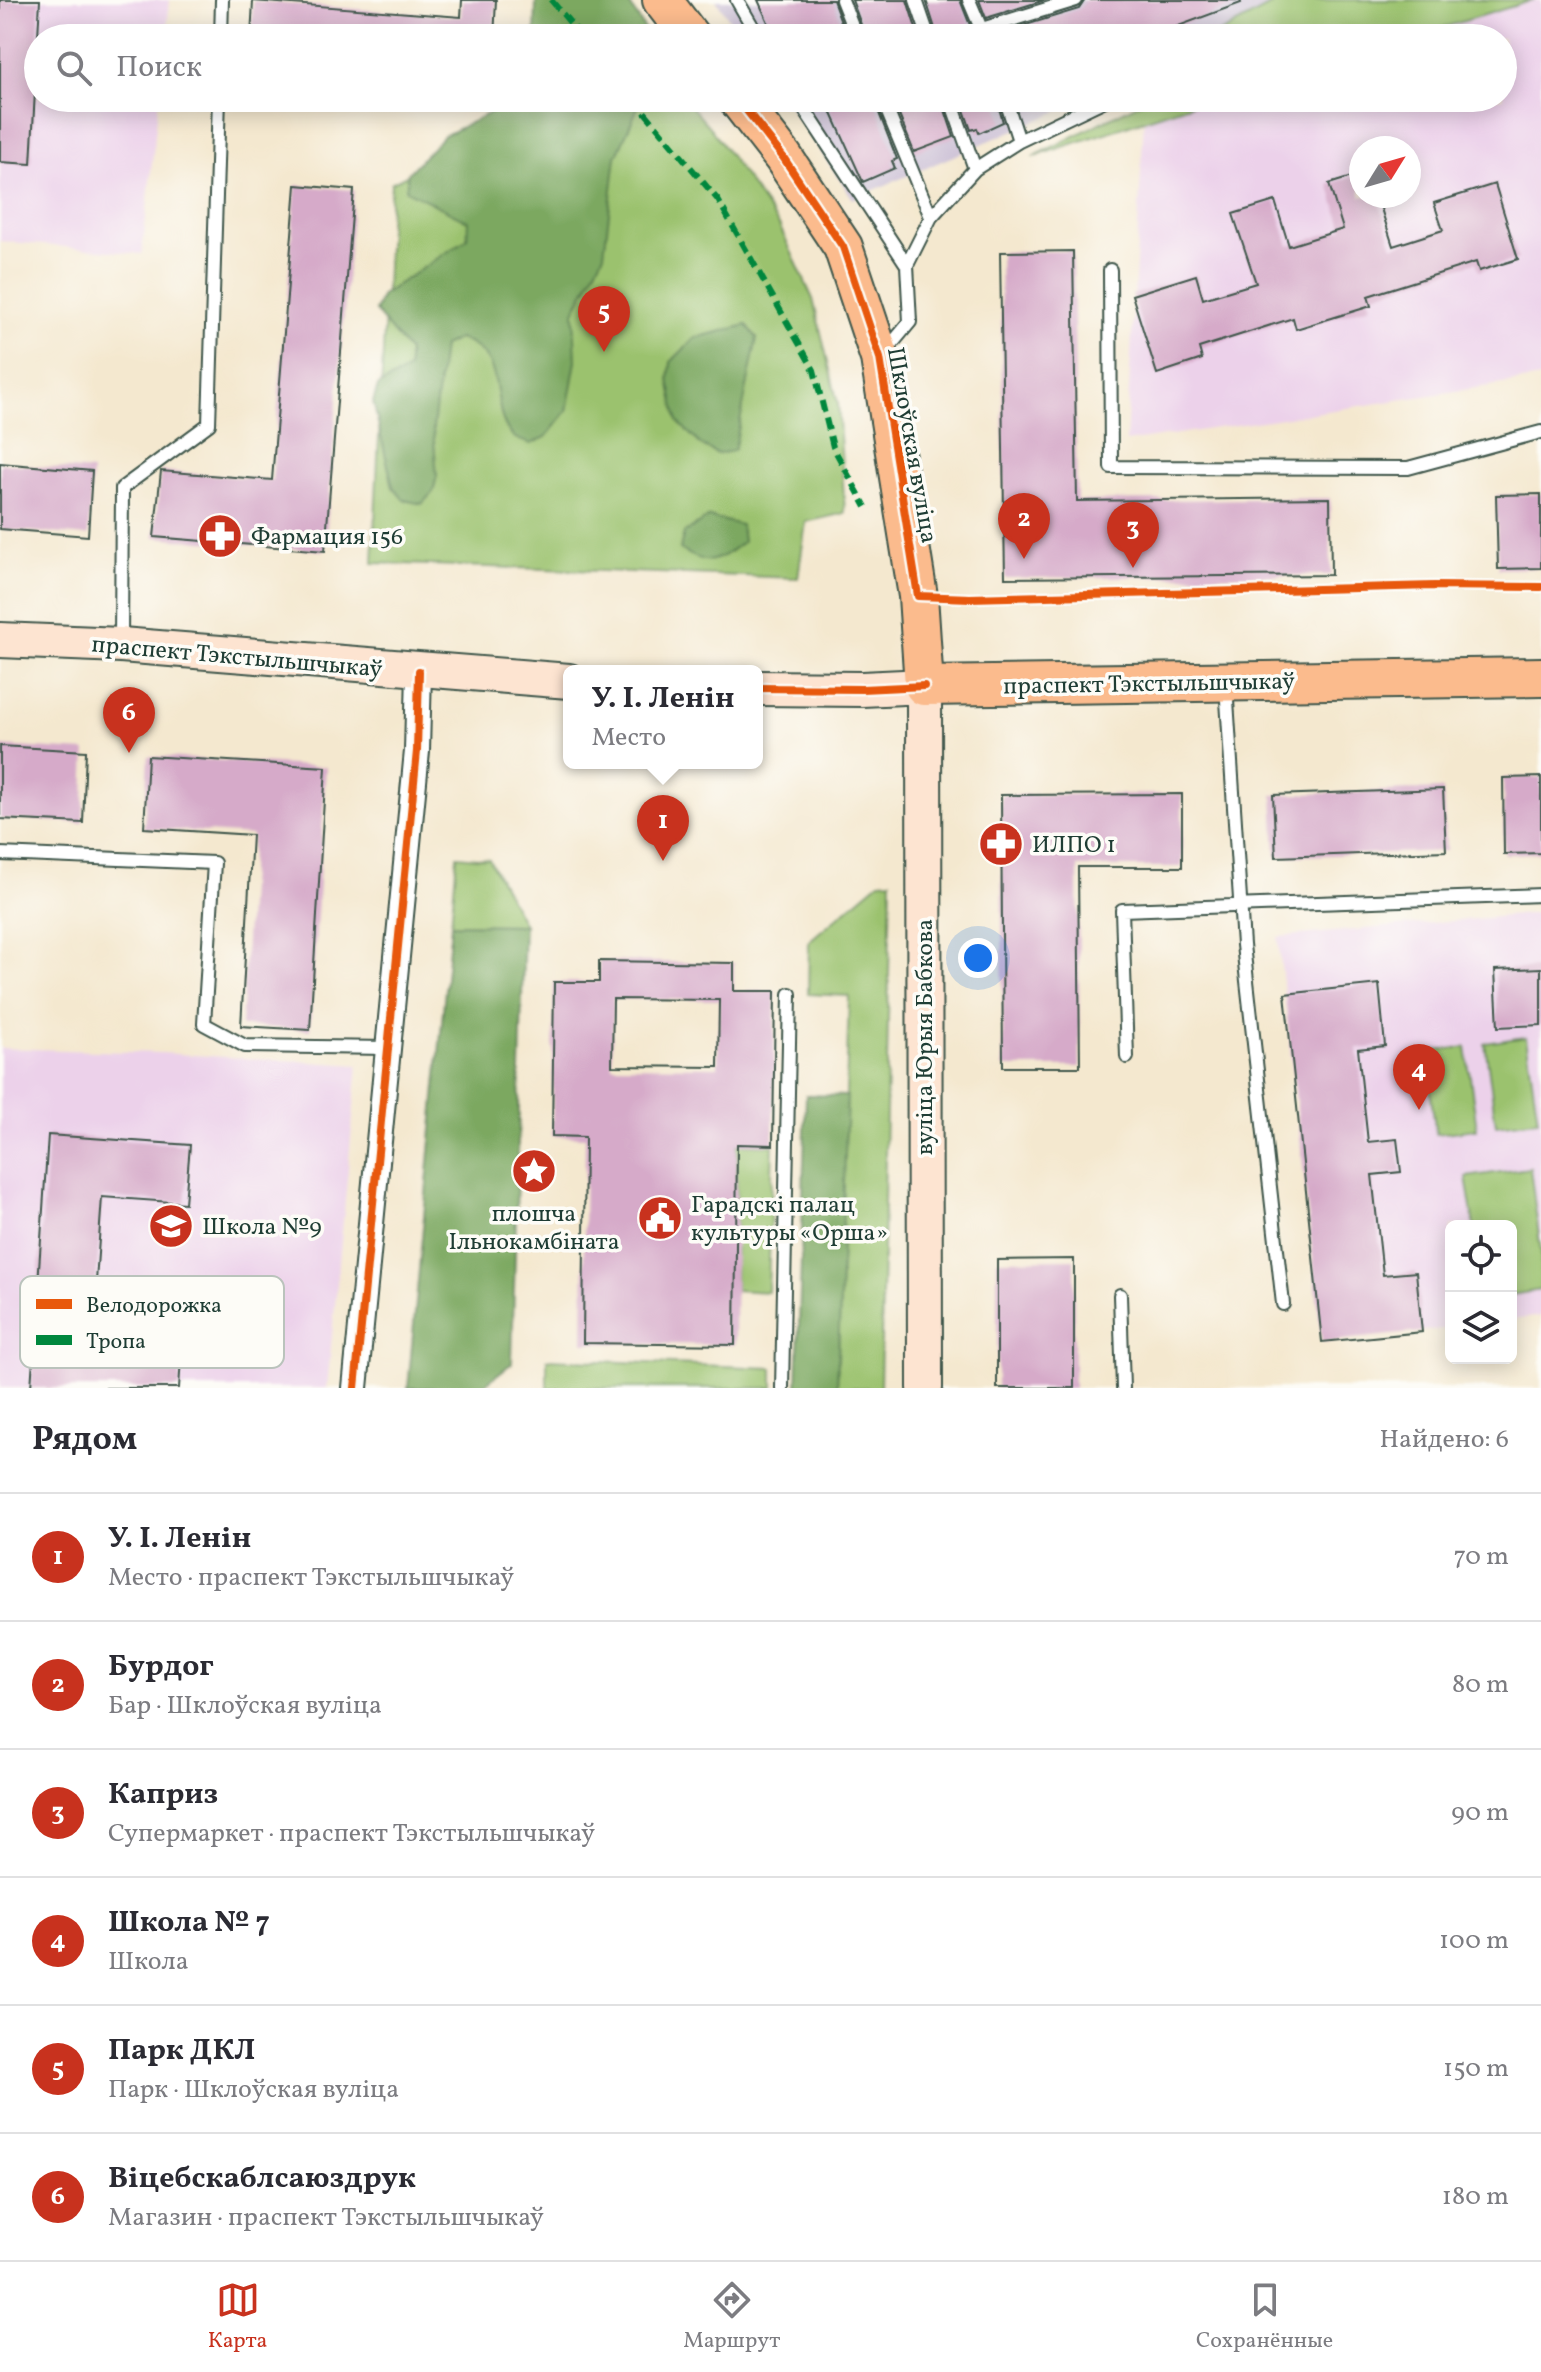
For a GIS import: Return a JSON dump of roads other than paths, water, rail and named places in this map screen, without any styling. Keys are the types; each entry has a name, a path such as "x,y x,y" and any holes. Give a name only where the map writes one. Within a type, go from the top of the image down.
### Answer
{"main road":[{"path":"662,0 680,24"},
{"name":"Шклоўская вуліца","path":"748,112 783,157 843,247 880,358 918,596 924,686"},
{"name":"праспект Тэкстыльшчыкаў","path":"924,686 1541,677"}],"street":[{"name":"праспект Тэкстыльшчыкаў","path":"0,640 121,645 563,681"},
{"path":"355,1388 417,751 419,671"},
{"name":"праспект Тэкстыльшчыкаў","path":"763,688 924,686"},
{"name":"вуліца Юрыя Бабкова","path":"924,686 925,1388"}],"lane":[{"path":"221,24 222,0"},
{"path":"737,0 751,24"},
{"path":"842,0 851,24"},
{"path":"916,0 924,24"},
{"path":"969,0 979,24"},
{"path":"1008,24 1076,0"},
{"path":"121,645 122,488 209,424 219,112"},
{"path":"806,112 907,265"},
{"path":"888,112 931,217"},
{"path":"955,112 975,169"},
{"path":"1010,112 1019,141"},
{"path":"880,358 910,322 907,265 931,217 975,169 1019,141 1080,112"},
{"path":"1110,270 1111,467 1408,468 1541,432"},
{"path":"1226,681 1240,905 1283,1304"},
{"path":"0,854 214,863 204,1024 245,1046 388,1048"},
{"path":"1127,1057 1122,910 1541,895"},
{"path":"782,1388 790,994"},
{"path":"1120,1295 1123,1388"}],"place":[{"name":"Парк ДКЛ","path":"604,352"},
{"name":"Фармация 156","path":"220,536"},
{"name":"Бурдог","path":"1024,559"},
{"name":"Каприз","path":"1133,568"},
{"name":"Віцебскаблсаюздрук","path":"129,753"},
{"name":"ИЛПО 1","path":"1001,844"},
{"name":"У. І. Ленін","path":"663,861"},
{"name":"Школа № 7","path":"1419,1110"},
{"name":"плошча Ільнокамбіната","path":"534,1171"},
{"name":"Гарадскі палац культуры «Орша»","path":"660,1218"},
{"name":"Школа №9","path":"171,1226"}]}
